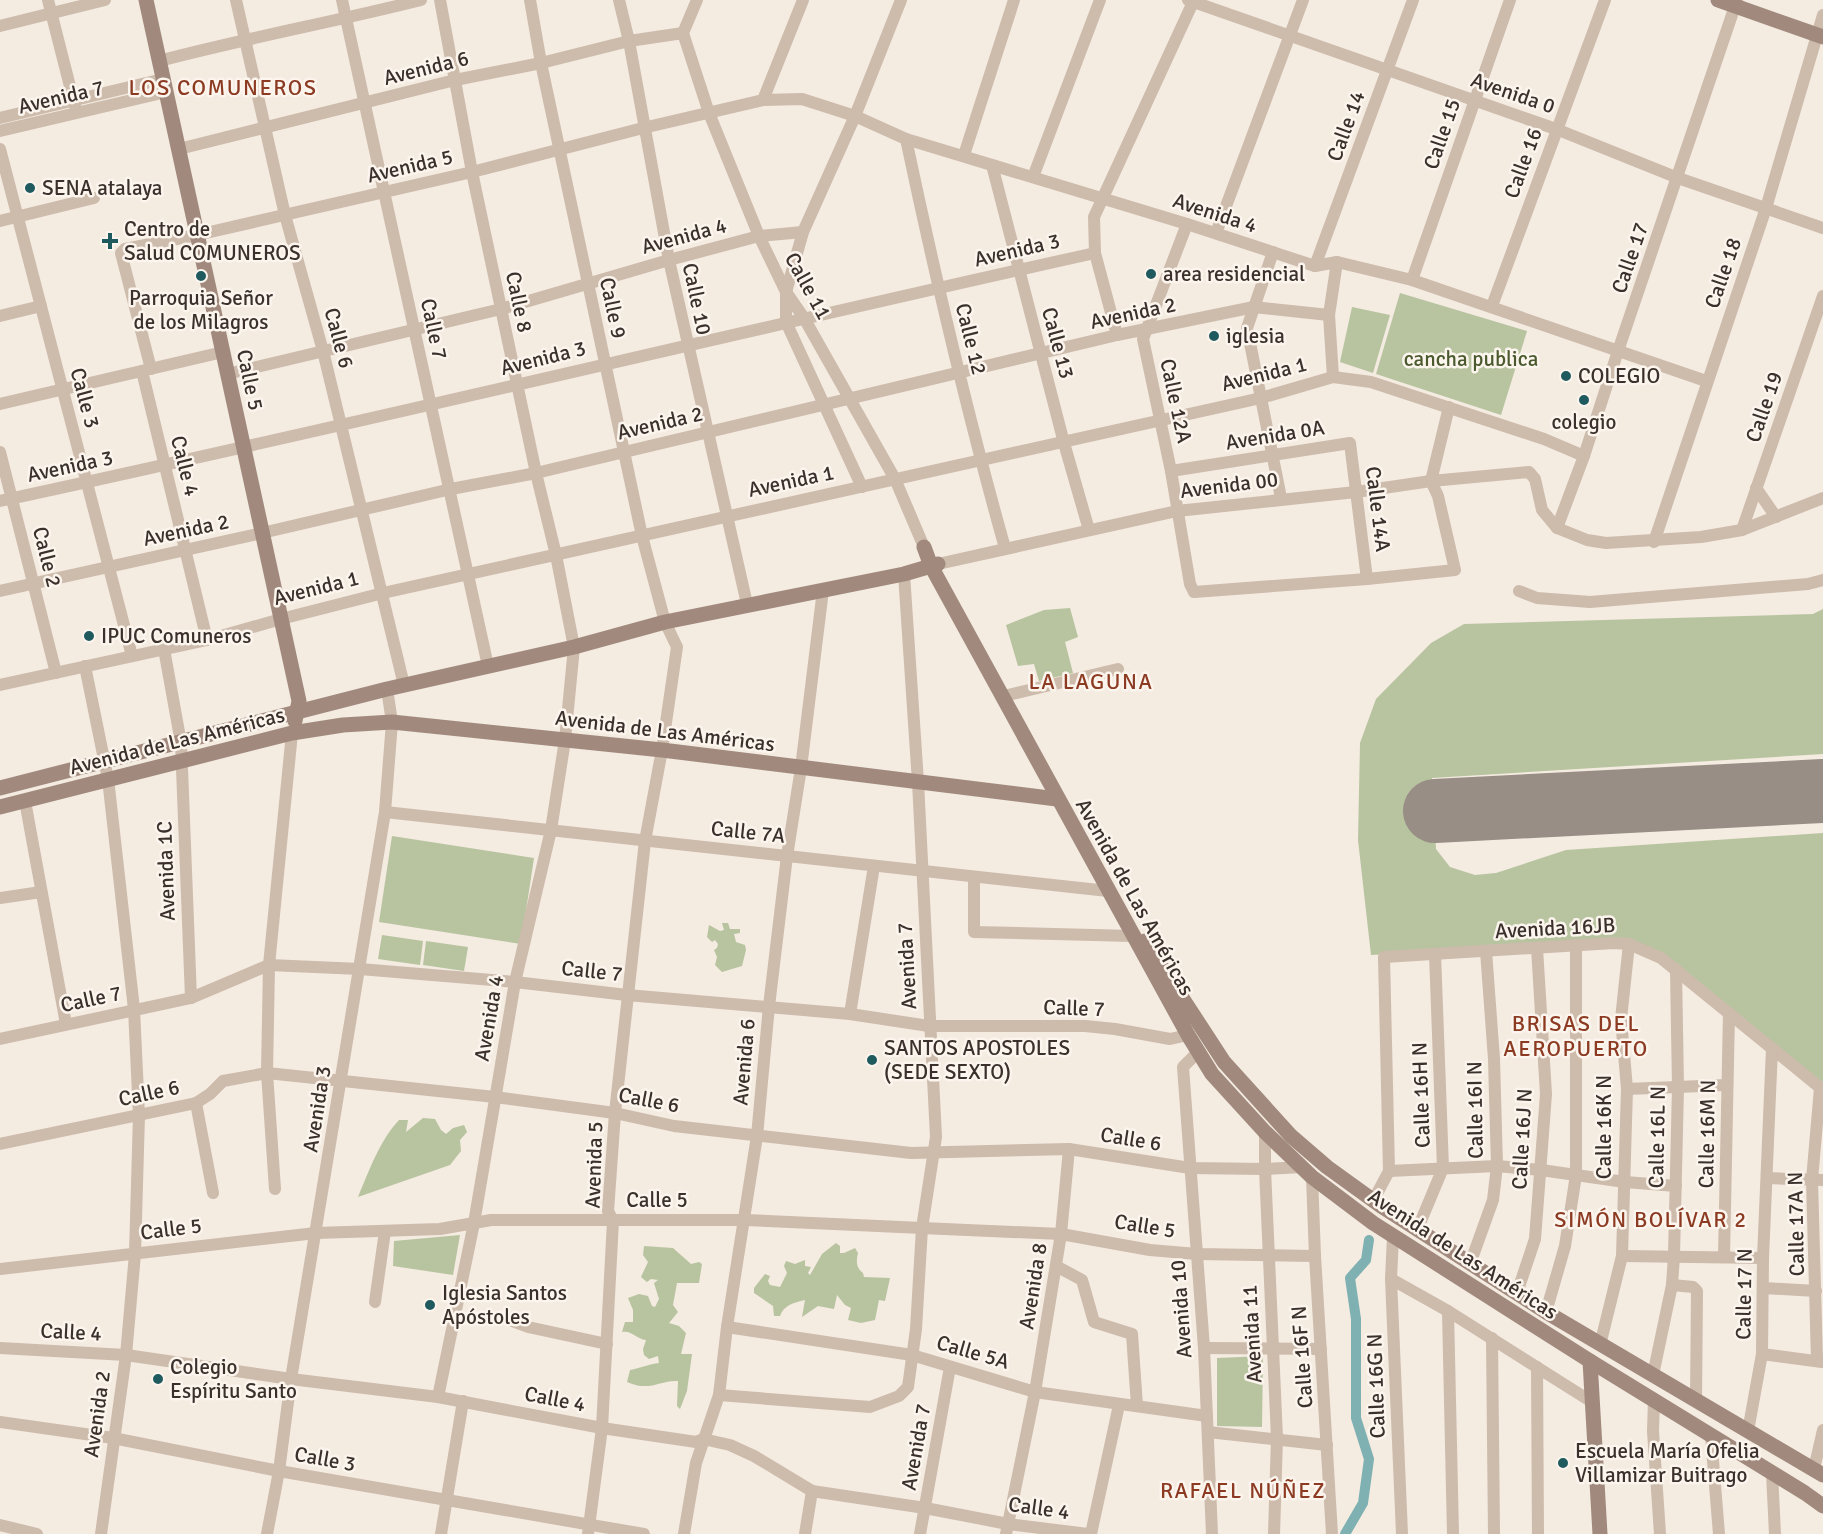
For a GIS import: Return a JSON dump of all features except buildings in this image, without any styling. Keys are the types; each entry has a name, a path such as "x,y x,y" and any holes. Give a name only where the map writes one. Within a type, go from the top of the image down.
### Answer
{"main road":[{"name":"Calle 5","path":"146,0 298,701 298,713 292,733"},
{"path":"1718,0 1736,3 1820,36"},
{"name":"Avenida de Las Américas","path":"924,547 1140,933 1224,1062 1291,1136 1327,1167 1377,1204 1418,1228 1470,1264 1600,1345 1818,1472"},
{"path":"934,565 1057,799"},
{"name":"Avenida de Las Américas","path":"0,788 387,689 574,646 665,622 904,574 934,565"},
{"name":"Avenida de Las Américas","path":"0,807 292,733 343,724 392,722 662,750 1057,799 1132,936 1212,1074 1265,1132 1307,1172 1393,1237 1823,1506"},
{"path":"1373,1223 1382,1217 1377,1204"},
{"path":"1393,1237 1394,1226 1403,1219"},
{"path":"1590,1361 1600,1534"},
{"path":"1772,1473 1782,1465 1783,1458 1777,1447"},
{"path":"1805,1493 1803,1482 1805,1476 1818,1472"}],"street":[{"path":"48,0 76,107"},
{"path":"0,26 105,0"},
{"name":"Calle 6","path":"236,0 285,215 323,351 404,685"},
{"name":"Calle 7","path":"342,0 488,666"},
{"path":"159,60 421,0"},
{"name":"Calle 8","path":"440,0 472,172 574,646"},
{"name":"Calle 9","path":"530,0 541,63 623,451 642,536 665,622"},
{"name":"Calle 10","path":"619,0 629,41 643,128 669,260 747,604"},
{"path":"683,33 697,0"},
{"path":"763,100 802,0"},
{"path":"862,487 786,322 786,292 803,232 855,117 901,0"},
{"path":"964,155 1014,0"},
{"path":"1033,177 1100,0"},
{"path":"1216,233 1303,0"},
{"name":"Calle 14","path":"1315,266 1413,0"},
{"name":"Calle 15","path":"1412,280 1510,0"},
{"name":"Calle 16","path":"1492,306 1605,0"},
{"path":"1117,335 1095,253 1093,223 1192,1"},
{"name":"Avenida 0","path":"1192,1 1556,129 1678,178 1823,228"},
{"name":"Calle 17","path":"1557,528 1584,456 1736,3"},
{"name":"Calle 18","path":"1654,542 1766,207 1820,36 1823,15"},
{"name":"Avenida 6","path":"179,149 455,80 541,63 629,41 683,33"},
{"name":"Calle 11","path":"683,33 709,113 759,236 786,292 804,318 895,479 924,547"},
{"name":"Avenida 7","path":"0,131 76,107 165,86"},
{"name":"Avenida 4","path":"709,113 763,100 802,99 855,117 906,139 1216,233 1315,266 1337,262 1412,280 1706,381"},
{"name":"Avenida 7","path":"0,118 76,107"},
{"name":"Avenida 5","path":"121,253 125,249 197,235 472,172 709,113"},
{"name":"Calle 12","path":"906,139 938,288 980,460 1005,548"},
{"name":"Calle 3","path":"0,149 132,656"},
{"name":"Calle 13","path":"992,165 1064,443 1089,530"},
{"path":"0,222 94,198"},
{"name":"Calle 12A","path":"1187,224 1143,339 1171,471 1190,584 1194,592 1367,579"},
{"name":"Avenida 4","path":"227,374 501,309 759,236 803,232"},
{"path":"1273,252 1247,328 1281,498"},
{"name":"Calle 4","path":"121,253 164,466 207,640"},
{"name":"Avenida 3","path":"6,499 431,406 687,344 1095,253"},
{"path":"1333,377 1329,315 1337,262"},
{"name":"Calle 19","path":"1742,530 1823,296"},
{"path":"0,316 41,306"},
{"name":"Avenida 2","path":"0,591 451,489 536,473 1117,335 1254,307 1329,315"},
{"path":"0,404 223,352"},
{"name":"Avenida 1","path":"0,685 207,640 281,618 383,593 1261,398 1333,377 1371,382 1544,439 1584,456"},
{"path":"1367,579 1455,570 1438,496 1431,481 1449,407"},
{"name":"Avenida 0A","path":"1171,471 1350,443"},
{"name":"Calle 14A","path":"1350,443 1367,579"},
{"name":"Calle 2","path":"0,452 6,499 34,583 56,673"},
{"name":"Avenida 00","path":"934,565 1177,511 1281,498 1356,492 1431,481 1529,472 1535,479 1542,510 1557,528"},
{"path":"1756,488 1776,517"},
{"path":"1557,528 1587,540 1606,543 1654,542 1701,537 1742,530 1823,498"},
{"name":"Avenida 7","path":"719,1395 870,1407 899,1396 908,1387 916,1329 922,1228 936,1137 918,782 904,574"},
{"path":"1520,591 1537,598 1590,602 1808,584 1823,580"},
{"name":"Avenida 6","path":"684,1534 696,1463 719,1395 727,1327 745,1220 757,1136 769,1006 787,856 801,768 823,590"},
{"name":"Avenida 5","path":"589,1529 602,1428 613,1221 608,1211 615,1113 645,841 676,658 676,647 665,622"},
{"name":"Avenida 4","path":"438,1397 474,1223 515,982 551,830 565,740 574,646"},
{"name":"Avenida 1C","path":"164,649 181,743 191,998"},
{"name":"Avenida 2","path":"85,666 106,762 134,1009 139,1115 135,1254 126,1355 101,1534"},
{"path":"1008,695 1118,669"},
{"name":"Avenida 3","path":"267,1534 385,812 392,722 387,689"},
{"path":"275,1189 267,1073 269,965 292,733"},
{"path":"25,801 66,1024"},
{"name":"Calle 7A","path":"385,812 1108,891"},
{"path":"850,1014 874,866"},
{"path":"974,876 974,932 1132,936"},
{"path":"0,898 41,892"},
{"name":"Avenida 16JB","path":"1389,1170 1384,957 1576,945 1629,944 1661,958 1676,969 1822,1089"},
{"name":"Calle 16K N","path":"1600,1345 1622,1256 1627,1089 1621,1019 1629,944"},
{"path":"1546,1312 1565,1246 1576,1175 1576,945"},
{"name":"Calle 16J N","path":"1517,1293 1535,1239 1546,1094 1537,948"},
{"name":"Calle 16I N","path":"1470,1264 1493,1200 1497,1166 1493,1038 1486,951"},
{"name":"Calle 16H N","path":"1418,1228 1443,1168 1435,954"},
{"name":"Calle 7","path":"0,1039 191,998 269,965 360,969 515,982 627,995 850,1014 929,1026 1085,1026 1170,1039 1188,1035"},
{"name":"Calle 16L N","path":"1653,1376 1672,1285 1674,1256 1678,1087 1676,969"},
{"name":"Calle 16M N","path":"1724,1257 1729,1013"},
{"name":"Calle 17 N","path":"1748,1431 1762,1354 1763,1258 1772,1048"},
{"name":"Avenida 10","path":"1198,1052 1183,1067 1204,1348 1212,1534"},
{"name":"Calle 6","path":"0,1144 196,1102 210,1094 223,1081 267,1073 495,1097 615,1113 674,1126 911,1153 1069,1149 1190,1168 1307,1172"},
{"path":"1627,1089 1727,1085"},
{"name":"Calle 17A N","path":"1820,1361 1816,1291 1819,1265 1818,1180 1822,1089"},
{"path":"196,1102 213,1193"},
{"name":"Avenida 11","path":"1265,1132 1268,1256 1277,1438 1274,1534"},
{"name":"Avenida 8","path":"1007,1529 1035,1392 1056,1266 1069,1149"},
{"path":"1377,1204 1389,1170 1497,1166 1676,1186"},
{"name":"Calle 16F N","path":"1307,1172 1315,1256 1332,1534"},
{"path":"1767,1178 1818,1180"},
{"name":"Calle 5","path":"0,1269 316,1233 441,1229 491,1220 745,1220 1061,1234 1150,1250 1197,1254 1315,1256"},
{"path":"375,1302 386,1231"},
{"name":"Calle 16G N","path":"1393,1237 1391,1279 1402,1534"},
{"path":"1622,1256 1763,1258"},
{"path":"1056,1266 1082,1280 1094,1322 1132,1334 1137,1406"},
{"path":"1391,1279 1448,1311 1592,1402"},
{"path":"1672,1285 1694,1287 1697,1291 1696,1401"},
{"path":"1764,1288 1816,1291"},
{"path":"1448,1311 1453,1534"},
{"path":"512,1321 528,1327 607,1344"},
{"name":"Calle 5A","path":"727,1327 912,1355 1035,1392 1207,1416"},
{"path":"1492,1338 1494,1534"},
{"name":"Calle 4","path":"0,1348 126,1355 438,1397 602,1428 696,1442 703,1439 730,1445 746,1452 812,1491 925,1508 1007,1529 1090,1534"},
{"path":"1204,1348 1321,1349"},
{"path":"1762,1354 1820,1361"},
{"name":"Avenida 7","path":"920,1534 950,1367"},
{"path":"1537,1367 1538,1534"},
{"path":"1654,1400 1653,1431 1660,1534"},
{"path":"441,1534 463,1401"},
{"path":"1090,1534 1119,1405"},
{"name":"Calle 3","path":"0,1422 114,1438 589,1529 644,1534"},
{"path":"1818,1472 1823,1430"},
{"path":"1208,1432 1327,1445"},
{"path":"1711,1436 1719,1534"},
{"path":"1772,1473 1775,1534"},
{"path":"805,1534 812,1491"},
{"path":"0,1525 38,1534"}],"green space":[{"name":"cancha publica","path":"1400,293 1527,331 1501,415 1376,374"},
{"path":"1352,307 1390,315 1373,373 1340,362"},
{"path":"1070,608 1078,637 1065,642 1073,673 1039,681 1034,664 1018,666 1006,625 1044,610"},
{"path":"1823,609 1823,754 1432,778 1436,849 1450,867 1475,875 1496,873 1566,850 1823,833 1823,1085 1716,998 1628,942 1371,955 1358,840 1360,743 1376,699 1431,643 1464,624 1813,614"},
{"path":"392,836 534,858 521,944 379,922"},
{"path":"722,923 728,923 730,929 740,929 740,933 734,934 736,942 745,945 746,950 742,966 722,972 715,965 717,957 714,950 718,944 707,937 709,925 720,931 724,930"},
{"path":"382,935 423,941 420,965 378,959"},
{"path":"426,941 468,947 464,971 423,965"},
{"path":"423,1118 435,1119 446,1134 453,1128 464,1125 467,1132 460,1140 461,1151 450,1165 358,1197 376,1156 392,1128 399,1120 408,1120 406,1132"},
{"path":"460,1235 453,1275 393,1266 394,1241"},
{"path":"836,1243 840,1246 840,1253 855,1248 858,1253 858,1267 864,1277 890,1278 885,1301 879,1300 875,1320 861,1323 848,1320 851,1308 845,1305 837,1295 834,1309 818,1306 802,1317 805,1300 793,1303 780,1316 774,1316 773,1306 754,1293 754,1288 765,1274 770,1276 768,1281 770,1285 780,1287 787,1273 784,1266 786,1261 795,1264 805,1260 805,1266 811,1267 808,1273 810,1275 822,1254"},
{"path":"644,1246 673,1248 691,1264 699,1262 702,1264 699,1283 677,1283 673,1305 678,1312 669,1323 679,1326 686,1333 681,1354 692,1354 687,1391 680,1409 677,1406 678,1381 647,1386 627,1382 630,1370 659,1363 658,1356 649,1359 644,1355 646,1340 629,1332 622,1332 625,1322 633,1322 633,1310 628,1298 639,1294 648,1296 652,1306 655,1307 659,1299 654,1283 658,1280 651,1279 647,1282 641,1277 648,1262 643,1255"},
{"path":"1263,1356 1262,1427 1217,1426 1217,1358"}],"waterway":[{"path":"1345,1534 1363,1503 1369,1459 1356,1418 1356,1319 1350,1278 1366,1260 1369,1240"}],"runway":[{"path":"1435,811 1823,791"}],"place":[{"name":"SENA atalaya","path":"30,188"},
{"name":"Centro de Salud COMUNEROS","path":"110,241"},
{"name":"area residencial","path":"1151,274"},
{"name":"Parroquia Señor de los Milagros","path":"201,276"},
{"name":"iglesia","path":"1214,336"},
{"name":"COLEGIO","path":"1566,376"},
{"name":"colegio","path":"1584,400"},
{"name":"IPUC Comuneros","path":"89,636"},
{"name":"SANTOS APOSTOLES (SEDE SEXTO)","path":"872,1060"},
{"name":"Iglesia Santos Apóstoles","path":"430,1305"},
{"name":"Colegio Espíritu Santo","path":"158,1379"},
{"name":"Escuela María Ofelia Villamizar Buitrago","path":"1563,1463"}],"district":[{"name":"LOS COMUNEROS","path":"223,87"},
{"name":"LA LAGUNA","path":"1091,681"},
{"name":"BRISAS DEL AEROPUERTO","path":"1576,1036"},
{"name":"SIMÓN BOLÍVAR 2","path":"1651,1219"},
{"name":"RAFAEL NÚÑEZ","path":"1243,1490"}]}
